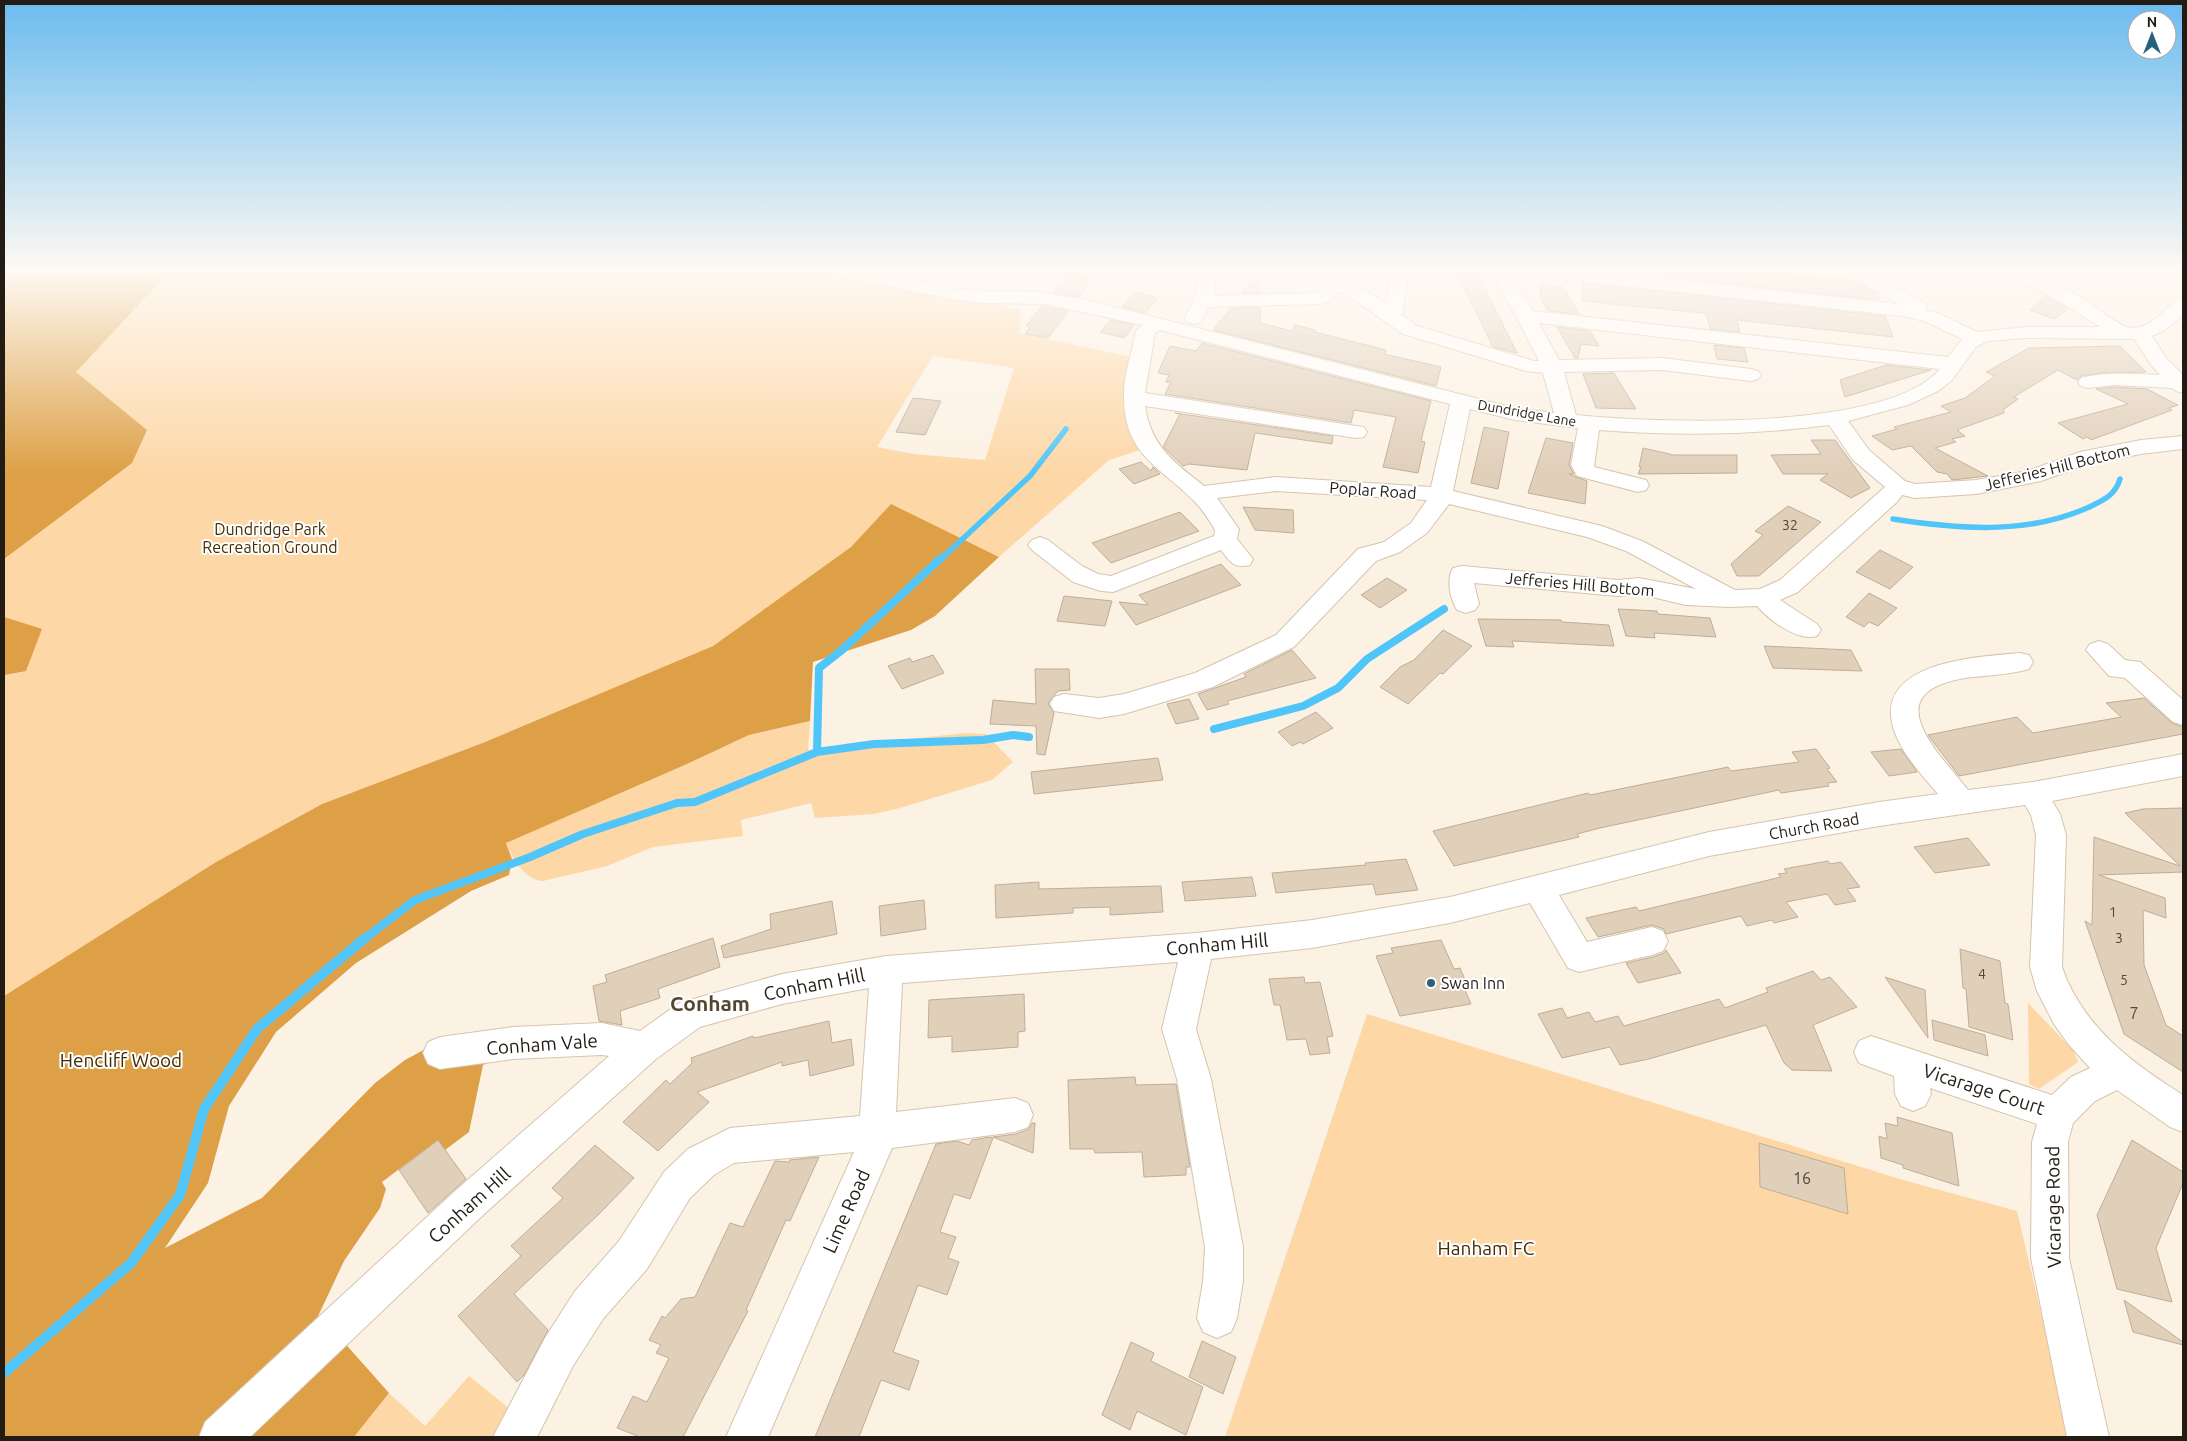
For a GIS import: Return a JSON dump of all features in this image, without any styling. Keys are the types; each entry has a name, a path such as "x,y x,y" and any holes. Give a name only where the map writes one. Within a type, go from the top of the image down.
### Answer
{"street":[{"path":"1145,339 1134,398 1139,430 1154,456 1200,494 1227,529 1225,540"},
{"name":"Dundridge Lane","path":"1220,339 1515,414 1567,422 1638,427 1771,426 1836,419 1903,401 1943,379 1963,349 1974,339"},
{"path":"1441,339 1533,367 1662,364 1751,375"},
{"path":"1538,339 1552,367 1567,422"},
{"path":"1733,339 1953,364"},
{"path":"2136,339 2181,384"},
{"path":"2088,382 2114,379 2181,384"},
{"path":"1134,398 1356,432"},
{"path":"1064,704 1099,708 1124,704 1204,680 1285,640 1367,555 1392,547 1419,528 1436,507 1441,495 1460,400"},
{"path":"1836,419 1861,455 1897,486"},
{"path":"1589,424 1582,465 1585,471 1638,485"},
{"name":"Jefferies Hill Bottom","path":"1463,592 1462,574 1618,588 1639,586 1686,596 1729,599 1763,597 1789,586 1889,498 1897,486 1915,491 1976,487 2033,476 2080,459 2107,455 2141,446 2183,443"},
{"name":"Poplar Road","path":"1200,494 1276,484 1441,495 1594,531 1634,546 1721,592 1729,599"},
{"path":"1040,546 1082,578 1096,583 1113,584 1225,540"},
{"path":"1225,540 1241,559"},
{"path":"1763,597 1773,608 1808,630"},
{"path":"2099,650 2118,670 2131,670 2183,715"},
{"path":"1960,802 1907,728 1904,706 1906,697 1912,689 1936,675 2020,662"},
{"name":"Church Road","path":"1450,910 1709,844 1960,802 2033,793 2183,765"},
{"path":"2033,793 2045,814 2051,835 2046,967 2049,983 2057,1000 2086,1040 2120,1071 2183,1114"},
{"path":"1538,888 1579,958 1652,940"},
{"name":"Conham Hill","path":"220,1437 468,1204 644,1048 691,1014 782,989 886,970 1196,947 1312,934 1450,910"},
{"path":"1196,947 1192,977 1179,1029 1194,1079 1224,1247 1217,1318"},
{"name":"Lime Road","path":"747,1437 874,1148 877,1132 886,970"},
{"name":"Conham Vale","path":"440,1053 513,1043 602,1038 644,1048"},
{"name":"Vicarage Court","path":"1871,1052 1911,1079 2058,1114"},
{"name":"Vicarage Road","path":"2091,1437 2050,1258 2050,1142 2058,1114 2083,1089 2120,1071"},
{"path":"514,1437 559,1352 589,1304 633,1255 676,1185 701,1162 730,1146 877,1132 1015,1115"}],"green space":[{"path":"4,339 106,339 76,372 147,430 132,463 4,559"},
{"name":"Dundridge Park Recreation Ground","path":"84,339 1048,339 1136,358 1140,450 1109,460 999,557 891,505 851,547 713,646 485,742 322,804 216,862 4,996 4,450","holes":["933,356 1014,368 985,460 914,454 877,447"]},
{"name":"Hencliff Wood","path":"891,504 999,557 935,616 911,630 813,662 810,721 749,735 506,843 512,859 509,875 471,891 356,963 276,1032 229,1106 208,1183 165,1248 262,1198 375,1083 405,1060 440,1041 524,1048 483,1065 469,1132 445,1150 438,1140 382,1182 386,1189 380,1208 344,1261 312,1329 342,1340 389,1393 354,1437 4,1437 4,996 216,862 322,804 485,742 713,646 851,547"},
{"path":"4,617 42,629 26,671 4,675"},
{"path":"810,721 808,750 965,733 986,734 1013,762 992,780 900,808 874,814 815,818 811,803 741,820 743,836 653,847 607,866 543,881 530,877 520,867 506,843 749,735"},
{"path":"2028,1003 2073,1050 2078,1062 2039,1089 2029,1084"},
{"name":"Hanham FC","path":"1367,1014 1903,1180 2017,1211 2070,1437 1225,1437"},
{"path":"469,1376 515,1413 503,1437 354,1437 389,1393 425,1426"}],"building":[{"path":"1250,339 1343,339 1386,350 1384,354 1441,367 1436,386"},
{"path":"1489,339 1510,339 1517,353 1493,347"},
{"path":"1564,339 1595,339 1599,346 1581,344 1578,358 1575,358"},
{"path":"1202,343 1431,401 1421,441 1425,442 1418,473 1383,467 1396,417 1354,410 1351,423 1165,394 1171,382 1166,382 1169,375 1158,373 1170,346 1196,351"},
{"path":"1714,345 1744,348 1748,362 1717,359"},
{"path":"2120,346 2146,372 2100,373 2081,376 2077,380 2058,370 2014,397 2018,399 2003,410 2004,413 1957,430 1965,436 1952,439 1956,442 1935,448 1988,476 1952,480 1947,474 1937,472 1911,446 1892,450 1872,436 1897,429 1894,427 1951,412 1941,406 1965,398 1995,376 1986,372 2029,348"},
{"path":"1886,365 1931,370 1845,397 1840,380"},
{"path":"1614,373 1636,409 1596,408 1583,374"},
{"path":"2114,387 2147,389 2178,405 2169,408 2172,410 2091,440 2087,437 2083,439 2058,423 2128,404 2096,389"},
{"path":"913,398 941,401 925,435 896,432"},
{"path":"1175,413 1333,436 1332,444 1255,433 1247,470 1189,464 1183,466 1163,447 1180,414"},
{"path":"1484,427 1509,432 1498,489 1471,483"},
{"path":"1546,438 1573,443 1569,465 1574,474 1569,474 1587,481 1585,504 1528,493"},
{"path":"1811,440 1835,440 1870,488 1851,498 1820,480 1828,474 1783,474 1771,455 1821,454"},
{"path":"1643,448 1674,455 1737,455 1737,473 1638,474 1641,467 1639,467"},
{"path":"1141,462 1151,471 1153,467 1160,474 1134,484 1119,469"},
{"path":"1788,506 1821,522 1759,576 1737,576 1731,564 1763,535 1755,531"},
{"path":"1243,507 1293,510 1294,533 1255,530"},
{"path":"1180,512 1199,531 1111,563 1092,543"},
{"path":"1880,550 1913,567 1890,589 1856,572"},
{"path":"1221,564 1241,585 1136,625 1119,602 1148,605 1139,595"},
{"path":"1387,578 1407,590 1380,608 1361,595"},
{"path":"1869,593 1897,608 1878,626 1869,622 1864,627 1846,617"},
{"path":"1064,596 1112,601 1105,626 1057,621"},
{"path":"1618,609 1657,611 1658,614 1710,618 1716,637 1654,633 1655,638 1626,636"},
{"path":"1478,619 1561,620 1562,622 1609,625 1614,646 1512,641 1514,647 1486,646"},
{"path":"1443,630 1472,646 1408,704 1380,687 1400,667 1414,660"},
{"path":"1764,646 1851,650 1862,671 1773,668"},
{"path":"1292,650 1316,678 1227,701 1229,704 1207,710 1198,694 1246,677 1244,674"},
{"path":"933,655 944,673 902,689 888,666 910,658 912,662"},
{"path":"1035,669 1069,669 1070,690 1058,691 1048,703 1054,713 1045,755 1037,754 1036,726 990,724 993,700 1036,704"},
{"path":"2144,698 2172,723 2183,727 2183,734 1959,776 1928,735 2017,717 2033,733 2121,717 2106,703"},
{"path":"1189,699 1199,719 1176,724 1167,704"},
{"path":"1316,712 1333,728 1303,744 1300,742 1292,746 1278,732"},
{"path":"1816,749 1830,768 1827,769 1837,782 1827,783 1829,786 1781,793 1779,790 1600,828 1577,834 1579,837 1454,866 1433,831 1588,793 1590,795 1728,767 1731,771 1799,762 1792,752"},
{"path":"1901,749 1917,772 1889,776 1871,752"},
{"path":"1158,758 1163,780 1034,794 1031,772"},
{"path":"2183,808 2183,872 2099,875 2165,898 2166,918 2143,910 2144,965 2166,1025 2183,1036 2183,1072 2124,1034 2085,921 2092,925 2094,837 2180,866 2125,813 2143,809"},
{"path":"1968,838 1990,865 1935,873 1914,847"},
{"path":"1406,859 1418,890 1376,895 1373,884 1276,893 1272,873 1366,865 1365,863"},
{"path":"1828,861 1830,864 1841,862 1860,887 1847,889 1856,901 1835,905 1827,894 1786,902 1798,917 1774,923 1772,920 1747,926 1741,916 1666,934 1664,929 1652,925 1598,937 1586,918 1636,907 1639,911 1781,877 1778,874 1787,873 1784,869"},
{"path":"1252,877 1256,896 1185,901 1182,882"},
{"path":"1039,882 1039,889 1161,886 1163,912 1110,915 1110,907 1073,908 1073,913 996,918 995,885"},
{"path":"924,900 926,929 881,936 879,906"},
{"path":"832,901 837,934 724,958 721,946 771,929 770,914"},
{"path":"713,938 720,967 658,989 660,998 620,1011 622,1025 599,1021 593,986 607,982 605,975"},
{"path":"1441,940 1454,969 1460,968 1469,989 1465,990 1471,1004 1400,1016 1376,956 1393,953 1391,948"},
{"path":"1960,949 2000,961 2005,1003 2008,1004 2013,1040 1969,1027"},
{"path":"1666,950 1681,973 1638,983 1626,963 1653,957 1664,953"},
{"path":"1813,971 1821,980 1830,977 1857,1007 1813,1025 1832,1071 1792,1070 1784,1063 1766,1025 1649,1059 1620,1065 1610,1047 1562,1058 1538,1014 1562,1008 1567,1018 1589,1012 1595,1022 1618,1016 1624,1026 1719,999 1725,1008 1768,992 1766,988"},
{"path":"1304,977 1305,983 1320,982 1333,1036 1327,1037 1330,1053 1310,1055 1306,1039 1287,1040 1280,1005 1274,1005 1269,979"},
{"path":"1885,977 1925,990 1928,1038"},
{"path":"1024,994 1025,1031 1018,1032 1018,1047 952,1052 952,1036 928,1038 929,1000"},
{"path":"1932,1020 1985,1035 1988,1056 1934,1040"},
{"path":"829,1021 832,1043 851,1039 854,1065 810,1076 808,1060 782,1066 782,1062 697,1092 709,1102 658,1151 623,1122 666,1080 670,1084 692,1063 691,1058 753,1036 754,1038"},
{"path":"1135,1077 1136,1085 1176,1084 1190,1167 1186,1167 1186,1175 1144,1177 1142,1152 1095,1153 1094,1149 1070,1149 1068,1080"},
{"path":"1897,1117 1952,1133 1959,1186 1903,1168 1903,1165 1881,1158 1879,1136 1887,1139 1885,1123 1898,1126"},
{"path":"1032,1123 1035,1123 1033,1153 993,1137 1016,1134 1029,1129"},
{"path":"993,1138 970,1199 954,1194 940,1232 956,1237 948,1258 959,1262 947,1295 918,1285 893,1352 919,1361 909,1390 881,1380 859,1437 815,1437 936,1144 957,1141 969,1145 972,1140"},
{"path":"438,1140 466,1179 428,1213 399,1170"},
{"path":"2132,1140 2183,1172 2183,1183 2156,1248 2172,1302 2117,1289 2097,1215"},
{"path":"1759,1143 1844,1168 1848,1214 1760,1187"},
{"path":"595,1145 634,1178 598,1215 514,1294 548,1330 524,1375 517,1382 458,1316 521,1256 511,1246 563,1198 552,1188"},
{"path":"819,1157 790,1221 786,1220 746,1310 748,1311 683,1437 640,1437 617,1428 633,1396 647,1402 669,1358 656,1353 661,1345 649,1340 662,1316 665,1318 681,1299 695,1297 730,1223 743,1227 775,1161 789,1162 790,1160"},
{"path":"2124,1300 2183,1342 2183,1345 2133,1332"},
{"path":"1202,1341 1236,1357 1223,1394 1189,1377"},
{"path":"1131,1342 1154,1353 1151,1361 1203,1387 1186,1435 1137,1411 1130,1430 1102,1415"}],"waterway":[{"path":"940,560 1030,476 1066,429"},
{"path":"1893,519 1967,527 2016,526 2040,523 2064,517 2103,500 2115,490 2120,479"},
{"path":"817,752 819,668 842,650 941,558"},
{"path":"1214,729 1303,706 1338,688 1367,659 1444,609"},
{"path":"817,752 874,744 983,740 1013,735 1029,737"},
{"path":"364,939 415,900 530,857 583,834 677,803 695,802 817,752"},
{"path":"4,1373 131,1263 180,1195 204,1109 257,1029 365,938"}],"place":[{"name":"Swan Inn","path":"1431,983"}],"district":[{"name":"Conham","path":"710,1003"}]}
